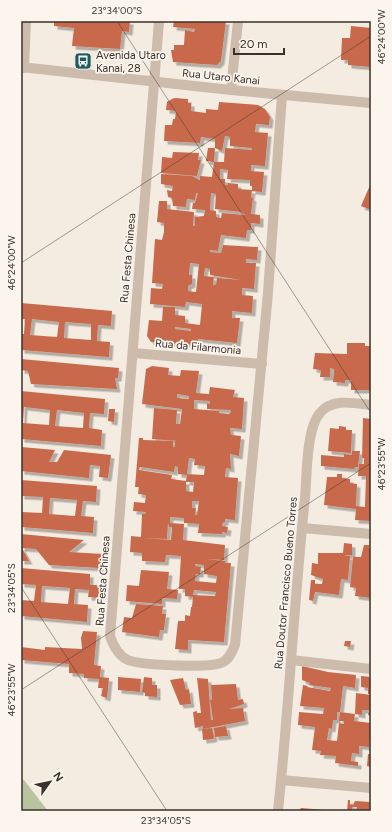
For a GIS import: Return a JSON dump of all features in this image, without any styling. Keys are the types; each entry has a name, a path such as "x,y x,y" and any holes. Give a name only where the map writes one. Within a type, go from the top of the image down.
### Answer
{"street":[{"path":"22,67 26,21"},
{"name":"Rua Festa Chinesa","path":"159,21 110,636 113,644 127,660 164,665 214,666 223,662 230,655 235,645 262,364 282,95"},
{"path":"231,90 238,21"},
{"name":"Rua Utaro Kanai","path":"22,67 231,90 371,103"},
{"name":"Rua da Filarmonia","path":"133,353 262,364"},
{"name":"Rua Doutor Francisco Bueno Torres","path":"278,811 302,528 311,438 315,420 325,407 333,404 341,402 371,404"},
{"path":"302,528 371,534"},
{"path":"291,660 371,669"},
{"path":"281,780 371,788"}],"green space":[{"path":"21,779 24,780 48,811 21,811"}],"building":[{"path":"54,21 130,21 129,32 122,31 120,49 72,46 74,28 54,26"},
{"path":"174,21 226,21 221,61 217,65 173,62 171,50 174,50 174,45 184,45 185,30 194,32 195,29 173,27"},
{"path":"351,26 371,28 371,67 348,65 348,60 341,60 342,38 350,38"},
{"path":"174,98 188,99 188,103 191,103 191,111 206,113 206,109 218,110 219,102 258,105 265,109 270,117 269,125 256,124 255,132 268,133 265,166 251,165 251,171 264,172 262,192 252,190 251,197 253,198 251,214 260,215 260,224 251,223 251,230 247,230 246,238 221,235 218,251 210,250 210,252 221,253 223,245 258,247 257,260 246,259 246,263 256,263 254,289 242,288 242,295 253,296 252,313 232,311 232,318 240,318 237,343 198,339 198,345 151,342 147,336 149,320 162,321 163,307 175,307 175,315 185,316 185,323 200,325 202,304 186,302 185,307 150,304 151,288 162,289 163,284 152,283 155,239 162,240 164,232 164,223 157,222 159,201 167,201 167,209 194,212 193,226 195,226 195,217 204,216 205,210 192,209 198,193 196,193 195,200 187,199 186,207 173,206 172,198 168,197 167,190 172,191 173,186 161,184 161,174 192,176 200,180 200,176 212,177 214,162 224,162 225,148 252,150 252,148 230,146 230,137 225,136 222,151 215,148 215,139 201,137 200,143 164,141 165,125 172,125 173,119 175,119 176,111 166,110 167,102","holes":["220,169 228,170 227,179 250,180 252,190 238,189 238,184 228,183 228,185 225,185 225,179 220,179","211,193 216,194 215,209 241,212 245,215 222,213 221,218 216,217 216,211 210,210","190,263 199,264 196,292 188,291 188,286 192,284 192,275 189,275","205,268 210,269 210,275 241,280 217,278 216,285 213,285 214,277 204,276","175,327 191,329 191,331 175,329"]},
{"path":"208,148 215,148 214,162 206,161"},
{"path":"173,152 199,153 198,160 201,160 197,176 161,173 162,157 172,158"},
{"path":"371,183 371,210 361,206"},
{"path":"21,303 112,311 111,326 98,325 97,341 110,342 109,357 21,350 21,334 24,334 25,319 21,319","holes":["32,319 59,322 57,337 30,335","65,322 91,324 91,340 64,338"]},
{"path":"347,343 365,343 365,346 371,346 371,390 351,390 351,380 345,380 345,383 333,382 334,369 330,368 330,377 320,377 321,370 313,369 315,353 347,354"},
{"path":"21,359 119,368 118,378 115,378 117,389 31,384 28,371 21,370"},
{"path":"152,366 169,368 168,375 180,376 181,370 199,371 196,393 209,394 210,387 235,390 233,397 244,398 242,429 230,428 231,435 241,436 239,456 230,454 231,469 226,468 225,477 238,478 235,520 225,519 222,526 228,527 227,533 198,533 199,524 184,523 184,518 170,517 170,523 184,524 183,540 225,545 224,560 205,559 231,563 224,642 188,640 188,650 175,649 178,621 185,621 185,615 190,616 191,607 216,609 192,607 193,597 185,596 185,589 179,589 181,556 166,555 165,562 142,561 142,553 130,552 131,536 141,537 142,514 145,514 146,512 133,511 134,502 145,503 146,495 138,494 139,487 135,487 139,438 143,438 143,440 173,441 173,447 175,447 175,441 178,441 152,439 154,408 177,410 176,424 180,424 182,409 142,404 146,369","holes":["177,394 189,396 189,399 177,398","194,400 210,401 210,404 207,403 207,409 231,410 231,412 229,414 219,413 219,411 194,409","189,458 195,459 194,465 205,466 204,475 187,474","175,466 178,467 178,474 187,475 186,481 171,479 172,475 139,470 140,467 174,472","186,482 194,482 193,492 186,491","192,501 199,501 197,515 195,515 196,508 192,508","168,523 169,527 172,527 171,540 143,538 167,539","195,564 204,565 204,574 217,576 216,583 195,581 196,574 200,574 201,567 195,566","194,590 216,592 215,596 193,595"]},
{"path":"21,391 105,399 104,414 90,413 89,428 102,430 101,446 21,439","holes":["24,407 50,410 49,425 23,423","57,410 84,413 83,428 55,426"]},
{"path":"109,409 115,409 114,422 108,421"},
{"path":"363,418 371,419 371,521 355,520 356,509 324,505 327,477 337,477 337,474 342,474 342,478 350,479 350,483 357,484 356,506 365,507 366,476 358,476 359,464 364,464 364,458 362,458"},
{"path":"339,426 346,427 346,430 352,430 351,453 328,451 330,428 339,429"},
{"path":"21,447 55,450 49,462 57,462 64,450 111,455 108,478 99,477 100,466 90,465 89,478 21,471"},
{"path":"352,451 360,451 358,467 355,467 354,469 321,466 321,455 344,457 344,454 352,455"},
{"path":"21,480 97,486 96,502 83,501 81,516 94,517 93,533 21,527 21,512 42,513 43,497 21,496","holes":["50,498 77,500 75,516 49,514"]},
{"path":"21,534 84,540 69,552 103,554 103,561 101,560 100,568 49,565 36,549 22,548 29,561 21,561"},
{"path":"344,543 352,544 352,555 344,555 350,556 348,580 341,579 339,595 315,592 313,601 309,600 311,580 315,580 315,584 322,584 323,579 311,575 312,563 318,564 318,553 343,553"},
{"path":"364,545 369,545 369,548 371,548 371,598 355,596 356,588 350,587 353,557 361,557"},
{"path":"21,568 90,574 90,585 101,585 99,598 88,597 89,590 75,589 74,604 88,605 87,622 21,616 21,600 34,601 36,585 21,584","holes":["42,586 70,588 68,604 41,602"]},
{"path":"141,570 169,572 167,589 178,590 177,599 162,598 162,604 126,601 127,585 139,586"},
{"path":"136,604 163,606 162,614 166,614 164,630 160,630 159,637 122,632 124,617 132,618"},
{"path":"83,631 97,632 94,665 101,666 100,677 109,678 107,698 101,696 103,688 98,688 99,679 84,678 84,674 69,673 69,664 21,660 21,647 45,650 45,647 82,649 81,638"},
{"path":"345,641 351,641 350,647 344,646"},
{"path":"302,666 328,672 356,675 355,688 343,686 340,712 355,714 354,721 371,723 369,747 359,746 359,754 352,753 351,761 358,762 358,766 335,763 336,756 320,755 321,751 312,750 315,727 298,725 299,712 323,714 324,708 300,706 303,685 330,691 331,688 309,685 310,683 302,680","holes":["337,712 340,712 339,721 344,721 344,724 339,723 337,741 327,740 329,728 332,729 333,720 337,720"]},
{"path":"361,676 371,677 371,694 368,694 368,688 361,687"},
{"path":"118,677 141,679 140,692 118,690"},
{"path":"144,677 152,678 152,685 157,685 157,697 145,696 145,693 142,692"},
{"path":"183,678 186,690 189,689 191,704 180,705 170,680"},
{"path":"197,678 208,679 211,720 213,720 210,700 212,700 211,685 236,684 238,700 243,699 244,704 229,709 243,708 245,721 203,729 203,726 195,728 193,712 197,711 197,713 201,713"},
{"path":"356,693 371,695 371,716 368,715 369,710 362,710 362,715 355,714"},
{"path":"226,726 228,736 215,737 214,728"},
{"path":"212,728 213,739 203,740 202,729"},
{"path":"368,754 371,754 371,767 367,766"},
{"path":"348,800 350,800 350,804 353,805 355,801 371,802 371,811 356,811 357,807 352,807 352,811 347,811"},
{"path":"301,808 325,810 325,811 298,811"}],"place":[{"name":"Avenida Utaro Kanai, 28","path":"83,61"}]}
